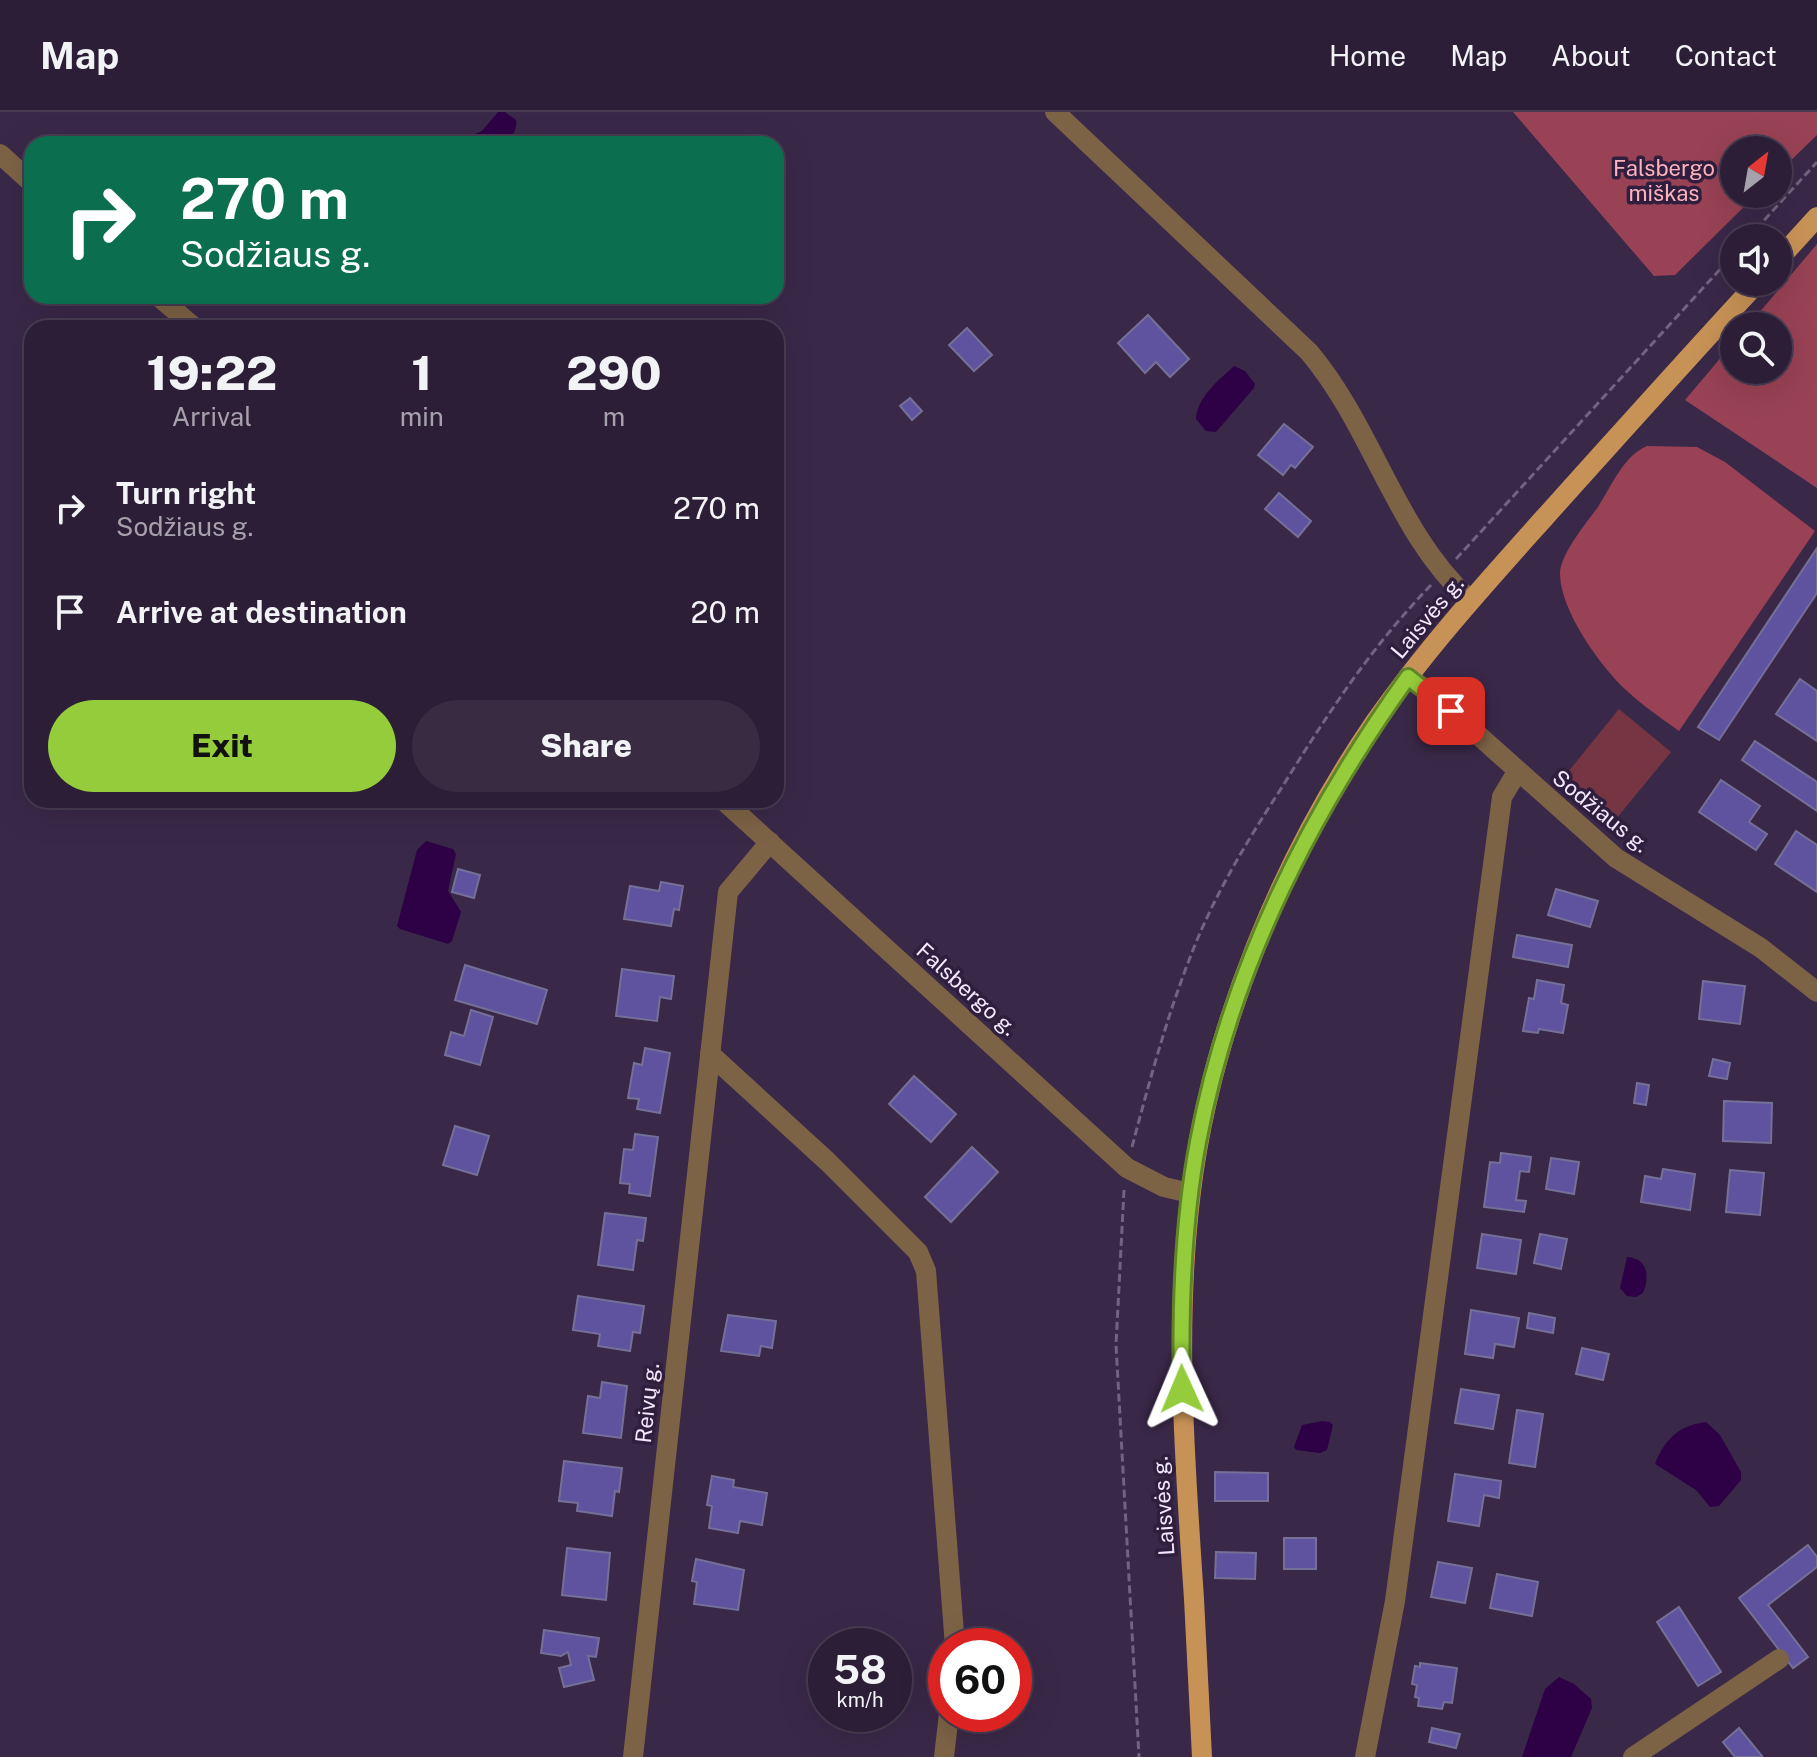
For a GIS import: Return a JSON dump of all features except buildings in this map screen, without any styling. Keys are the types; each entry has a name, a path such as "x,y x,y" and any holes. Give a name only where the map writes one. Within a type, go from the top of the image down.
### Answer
{"main road":[{"path":"1792,245 1817,217"},
{"name":"Laisvės g.","path":"1202,1757 1183,1449 1183,1285 1190,1193 1209,1091 1240,989 1266,921 1300,849 1339,778 1408,677 1470,600 1745,296"}],"street":[{"path":"1055,112 1309,352 1323,369 1420,540 1442,573 1470,600"},
{"path":"0,154 24,176"},
{"path":"167,304 186,320"},
{"name":"Sodžiaus g.","path":"1408,677 1431,693 1616,858 1761,948 1817,992"},
{"path":"1365,1757 1395,1601 1502,797 1517,772"},
{"name":"Falsbergo g.","path":"732,808 1127,1168 1164,1187 1190,1193"},
{"name":"Reivų g.","path":"633,1757 728,892 770,842"},
{"path":"710,1054 840,1173 918,1252 926,1271 954,1628"},
{"path":"1633,1757 1779,1659"},
{"path":"944,1757 947,1732"}],"path":[{"path":"1761,224 1817,162"},
{"path":"1139,1757 1116,1345 1123,1196 1127,1168 1177,995 1213,903 1263,816 1354,676 1400,617 1720,269"}],"shaded area":[{"path":"498,112 505,112 516,120 512,136 473,136 482,131"},
{"path":"1234,366 1245,371 1255,384 1254,388 1216,432 1206,431 1196,419 1200,403"},
{"path":"1619,709 1671,752 1616,819 1564,777"},
{"path":"426,841 453,849 456,854 448,891 461,912 452,941 448,944 397,926 417,850"},
{"path":"1627,1257 1639,1261 1646,1269 1643,1293 1636,1297 1627,1296 1620,1288"},
{"path":"1322,1421 1333,1425 1327,1450 1320,1453 1296,1450 1294,1447 1302,1425"},
{"path":"1706,1422 1720,1435 1741,1472 1741,1480 1719,1506 1710,1507 1696,1490 1655,1464 1668,1441 1680,1430"},
{"path":"1559,1677 1574,1684 1591,1699 1592,1708 1571,1757 1522,1757 1545,1689"}],"green space":[{"name":"Falsbergo miškas","path":"1513,112 1817,112 1817,135 1792,159 1792,136 1720,136 1720,208 1743,208 1727,224 1720,224 1720,231 1675,275 1654,276"},
{"path":"1817,244 1817,488 1685,400 1720,359 1720,384 1792,384 1792,312 1760,312 1773,296 1792,296 1792,274"},
{"path":"1647,446 1697,447 1725,462 1815,531 1679,731 1632,696 1605,667 1574,621 1560,575 1568,549 1619,472 1631,457"}],"route":[{"path":"1182,1389 1183,1285 1190,1193 1198,1144 1209,1091 1232,1015 1266,921 1312,825 1339,778 1408,677 1451,711"}]}
